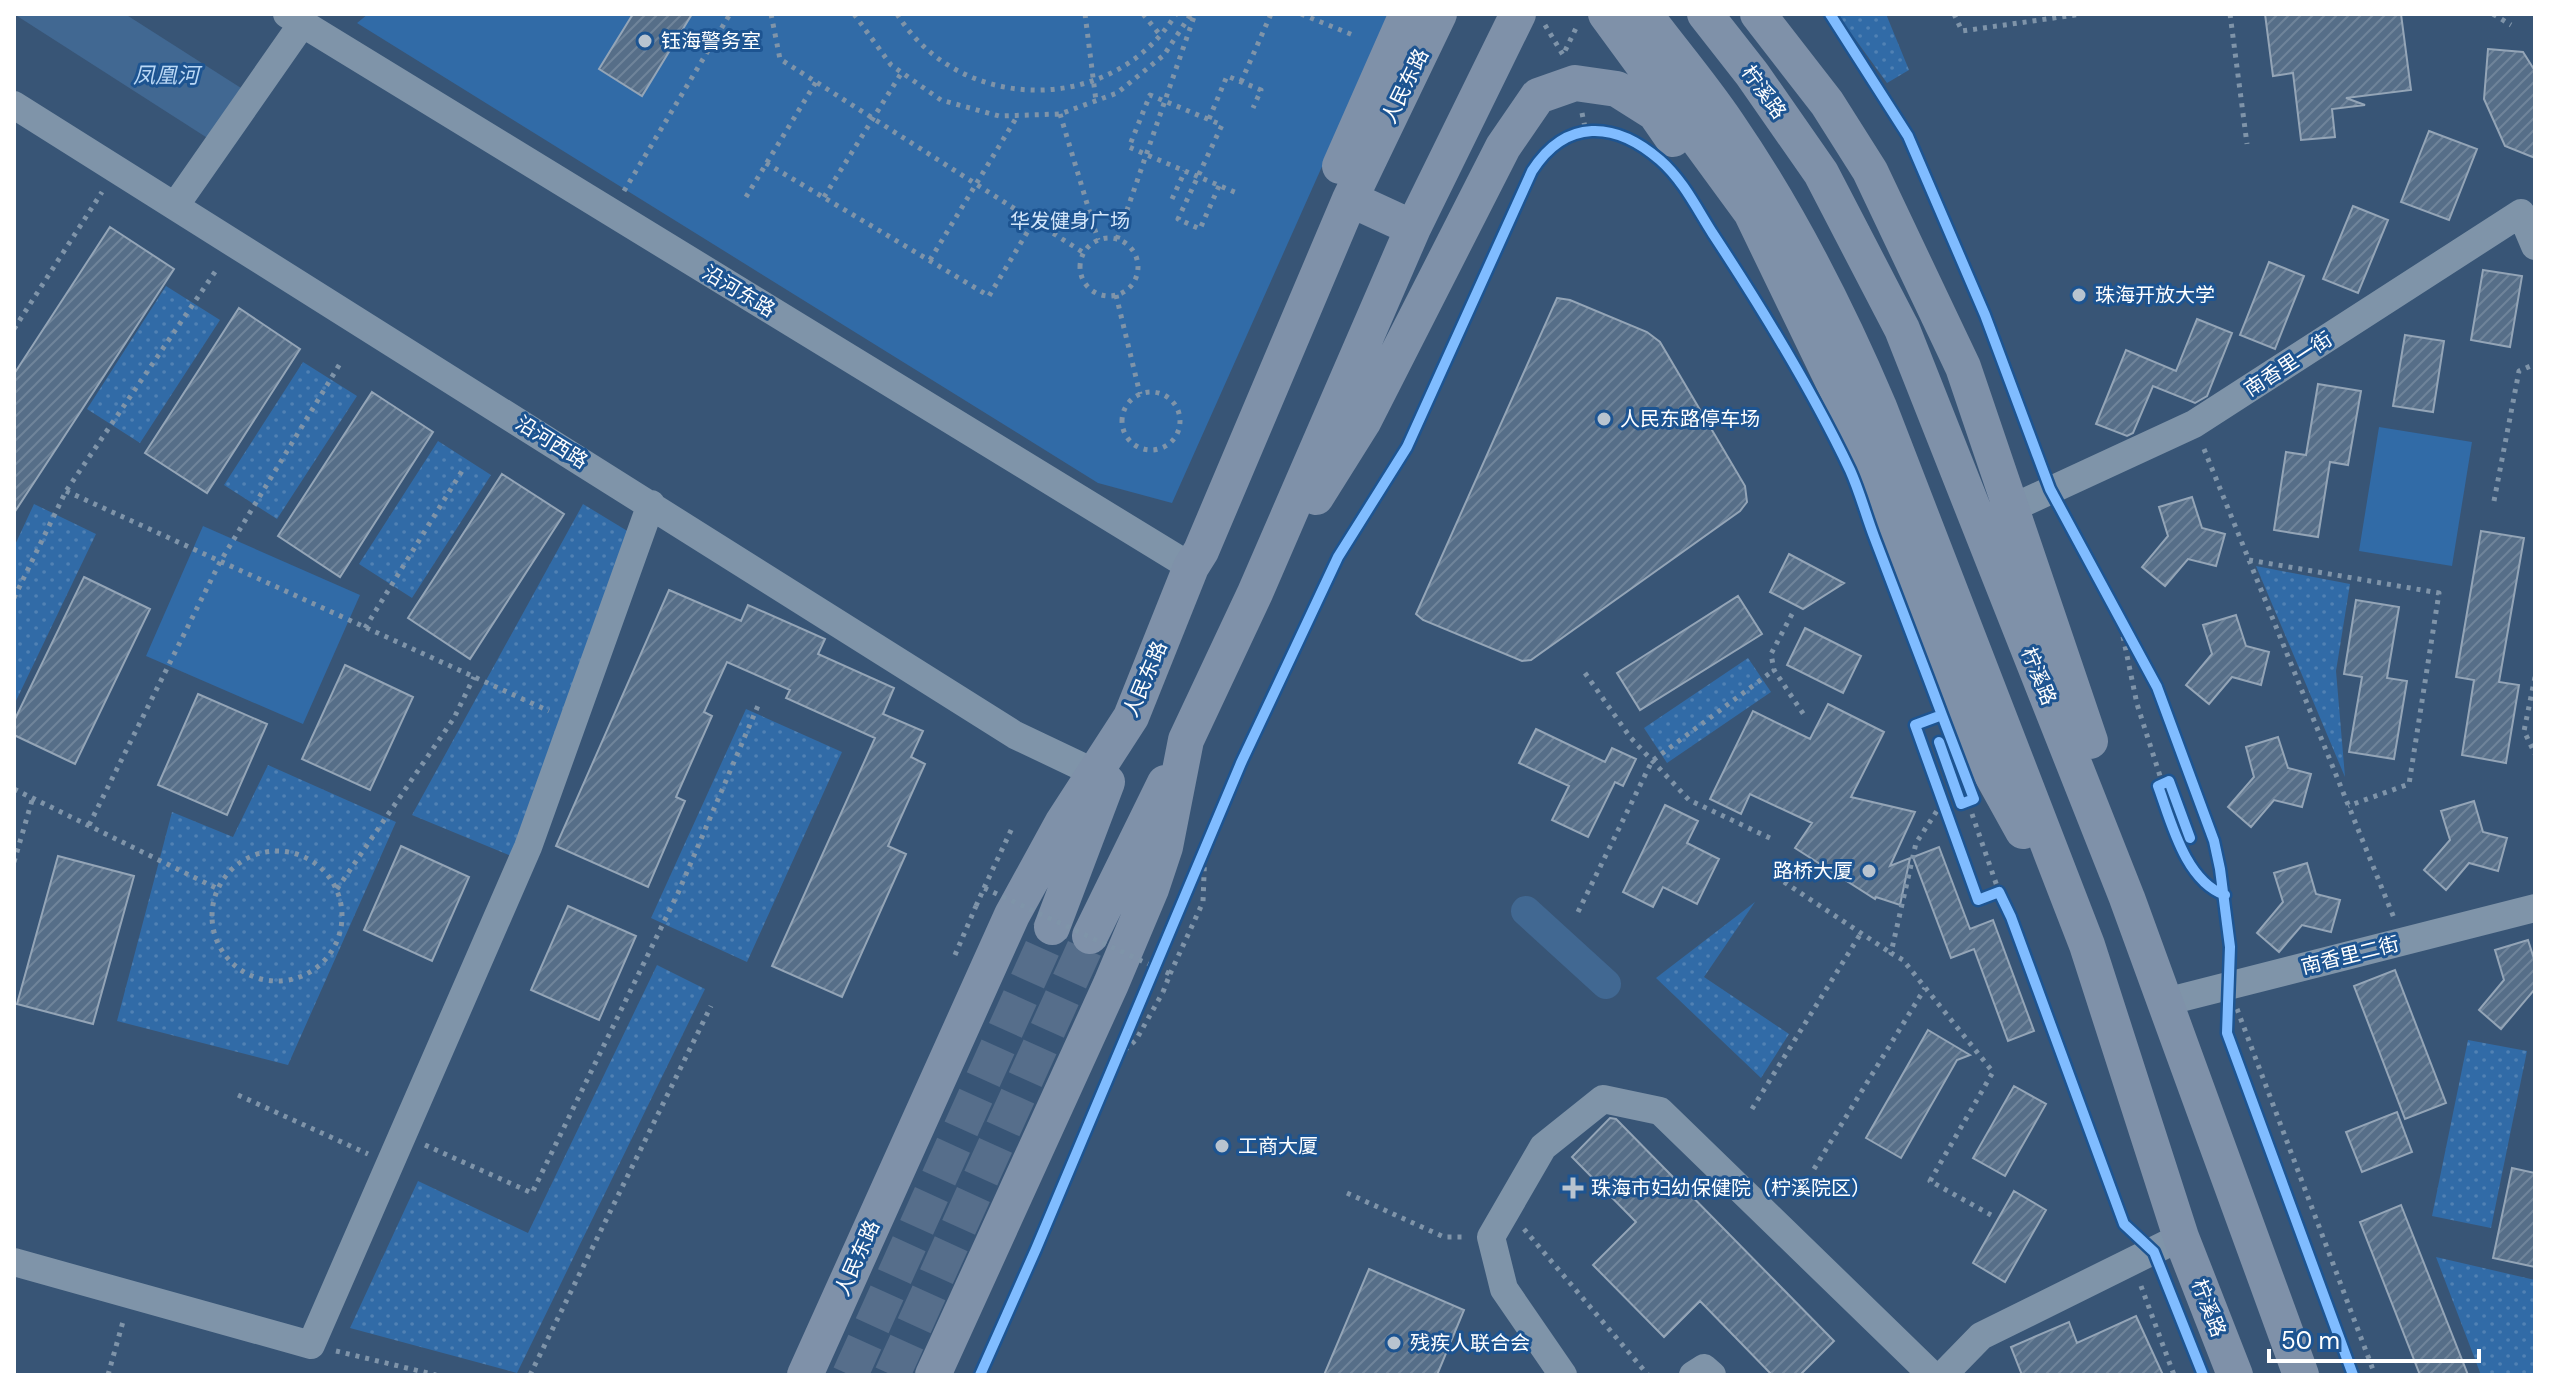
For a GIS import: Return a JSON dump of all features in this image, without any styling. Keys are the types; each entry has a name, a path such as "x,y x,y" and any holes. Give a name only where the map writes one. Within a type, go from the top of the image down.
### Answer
{"main road":[{"path":"1196,559 1224,435 1407,14"},
{"name":"人民东路","path":"805,1375 1012,915 1037,865 1131,717 1350,199 1439,14"},
{"path":"1090,936 1255,593 1413,228 1518,14"},
{"name":"柠溪路","path":"1705,14 1752,74 1821,173 1902,329 2127,898 2301,1375"},
{"path":"1758,14 1827,103 1870,171 1963,367 2099,769 2127,898"},
{"path":"1786,14 1827,103"},
{"path":"1621,19 1751,212 1842,400 1961,719 2087,945"},
{"name":"柠溪路","path":"1621,19 1727,122 1783,213 1844,324 2087,945 2181,1237 2235,1375"},
{"path":"1255,593 1363,422 1503,147 1538,96 1575,83 1617,89 1655,113 1713,195 1842,400"},
{"path":"1350,199 1413,228"},
{"path":"1052,927 1131,717"},
{"path":"933,1375 1151,889 1165,847 1186,740"}],"street":[{"name":"沿河东路","path":"295,19 611,212 1196,559"},
{"path":"175,206 295,19"},
{"name":"沿河西路","path":"14,105 1015,735 1095,773"},
{"name":"南香里一街","path":"2010,509 2194,424 2528,208 2535,246"},
{"path":"14,1262 311,1345 528,847 651,504"},
{"name":"南香里二街","path":"2165,1002 2535,908"},
{"path":"1563,1375 1504,1289 1491,1237 1543,1147 1603,1099 1660,1111 1932,1375"},
{"path":"1943,1375 1981,1336 2181,1237"},
{"path":"1693,1375 1704,1368 1712,1375"}],"path":[{"path":"611,212 730,14"},
{"path":"771,14 780,59 1084,253"},
{"path":"854,14 891,65 941,100 999,116 1060,114 1117,93 1164,55 1193,14"},
{"path":"897,14 911,37 957,73 1012,90 1069,89 1123,68 1161,36 1176,14"},
{"path":"1085,14 1096,101"},
{"path":"1143,14 1161,36"},
{"path":"1117,239 1193,14"},
{"path":"1241,82 1271,14"},
{"path":"1301,14 1353,35"},
{"path":"1538,14 1563,55 1582,14"},
{"path":"1954,14 1962,31 2082,14"},
{"path":"2230,14 2247,144"},
{"path":"2493,14 2511,25"},
{"path":"824,197 902,72"},
{"path":"1209,119 1227,76 1261,90 1253,108"},
{"path":"746,197 816,82"},
{"path":"1219,186 1200,229 1178,219 1198,177 1222,125 1150,95 1129,147 1146,155 1185,171 1198,177 1219,186 1239,194"},
{"path":"1060,114 1098,240"},
{"path":"930,260 1018,115"},
{"path":"1577,134 1601,131"},
{"path":"766,163 989,296 1034,221"},
{"path":"14,329 117,169"},
{"path":"1172,199 1185,171"},
{"path":"1117,239 1131,249 1138,267 1132,284 1116,295 1097,294 1089,288 1080,271 1084,253 1098,240 1117,239"},
{"path":"14,598 66,491 217,269"},
{"path":"1116,295 1140,394"},
{"path":"89,825 220,562 341,362"},
{"path":"2494,501 2519,371 2535,364"},
{"path":"1158,393 1174,403 1178,411 1178,430 1174,438 1158,449 1139,447 1125,434 1123,415 1132,399 1140,394 1158,393"},
{"path":"2194,424 2403,942"},
{"path":"365,628 462,471"},
{"path":"66,491 573,722"},
{"path":"2249,560 2439,593 2409,784 2348,806"},
{"path":"2113,605 2142,659"},
{"path":"1792,614 1771,654 1774,670 1806,718"},
{"path":"2119,617 2137,704 2163,783"},
{"path":"1578,912 1652,761 1774,670"},
{"path":"1585,673 1630,737 1689,800 1774,840"},
{"path":"337,889 454,718 474,677"},
{"path":"2535,677 2524,731 2535,754"},
{"path":"403,1135 532,1193 678,893 760,701"},
{"path":"14,789 218,889"},
{"path":"1937,790 1947,816"},
{"path":"14,862 33,797"},
{"path":"1966,799 1994,894 2005,904"},
{"path":"1891,953 1916,843 1942,803"},
{"path":"955,955 1013,826"},
{"path":"1194,876 1211,834"},
{"path":"1117,1057 1136,1040 1163,992 1203,902 1205,848"},
{"path":"267,851 278,851 309,858 325,872 337,889 342,910 340,932 331,951 317,967 298,978 276,981 255,977 236,967 222,951 214,931 212,909 218,889 230,871 247,858 267,851"},
{"path":"1784,882 1903,960 1993,1072 1930,1181 1991,1215"},
{"path":"984,888 1170,974"},
{"path":"1752,1109 1861,933"},
{"path":"1153,974 1159,960"},
{"path":"2228,986 2228,1017"},
{"path":"2228,986 2375,1375"},
{"path":"1814,1169 1925,988"},
{"path":"530,1375 711,1006"},
{"path":"1112,1071 1129,1029"},
{"path":"238,1095 390,1164"},
{"path":"1347,1193 1444,1237 1491,1237"},
{"path":"1507,1209 1648,1375"},
{"path":"2132,1262 2174,1375"},
{"path":"108,1375 131,1295"},
{"path":"311,1345 436,1375"},
{"path":"980,1375 986,1361"}],"green space":[{"name":"华发健身广场","path":"368,14 1390,14 1172,503 1098,483 357,23"},
{"path":"1837,14 1886,14 1909,70 1887,83"},
{"path":"166,286 220,320 140,443 87,409"},
{"path":"303,362 357,396 277,519 224,485"},
{"path":"2379,427 2472,442 2452,566 2359,551"},
{"path":"438,441 491,475 412,598 359,564"},
{"path":"34,504 96,534 14,705 14,547"},
{"path":"583,504 629,532 511,856 412,815"},
{"path":"203,526 360,595 303,724 146,656"},
{"path":"2256,566 2350,584 2336,671 2345,777"},
{"path":"1748,658 1771,692 1667,763 1644,728"},
{"path":"746,709 842,752 747,962 651,918"},
{"path":"268,765 396,822 288,1065 117,1021 172,812 233,837"},
{"path":"1755,902 1704,977 1789,1034 1761,1078 1656,978"},
{"path":"657,965 705,989 517,1373 350,1328 418,1181 528,1233"},
{"path":"2468,1040 2527,1051 2491,1228 2432,1216"},
{"path":"2436,1257 2535,1280 2534,1375 2481,1375"}],"water":[{"name":"凤凰河","path":"14,14 125,14 241,88 209,139"}],"building":[{"name":"钰海警务室","path":"633,14 692,14 642,96 599,69"},
{"path":"2265,14 2401,14 2411,90 2346,98 2365,105 2332,109 2335,137 2301,140 2293,73 2273,76"},
{"path":"2488,49 2523,52 2535,71 2535,158 2505,146 2484,99"},
{"path":"2429,131 2477,149 2449,220 2401,202"},
{"path":"2353,206 2388,220 2358,293 2323,279"},
{"path":"110,227 174,269 14,513 14,374"},
{"path":"2269,262 2304,276 2275,349 2240,335"},
{"path":"2483,270 2522,276 2510,347 2471,340"},
{"name":"人民东路停车场","path":"1557,298 1570,300 1647,332 1660,342 1745,486 1747,502 1740,511 1531,660 1522,661 1423,620 1416,614"},
{"path":"239,308 300,349 207,493 145,453"},
{"path":"2197,319 2232,333 2207,396 2195,403 2153,386 2133,433 2127,436 2096,424 2126,350 2176,371"},
{"path":"2405,335 2444,341 2433,412 2393,406"},
{"path":"2318,384 2361,391 2348,465 2330,462 2318,537 2274,530 2286,452 2306,455"},
{"path":"372,392 433,432 340,577 278,536"},
{"path":"502,474 564,514 470,659 408,618"},
{"path":"2192,497 2202,528 2225,534 2216,566 2188,559 2165,586 2142,567 2168,536 2159,507"},
{"path":"2481,531 2524,538 2499,682 2519,685 2506,763 2462,755 2474,680 2456,677"},
{"path":"1789,554 1844,583 1803,609 1770,592"},
{"path":"84,577 150,609 75,764 14,735 14,721"},
{"path":"669,590 741,621 748,605 825,639 818,654 894,688 883,714 923,731 911,757 925,764 888,846 906,854 842,997 772,966 875,738 786,698 790,690 727,662 704,712 712,716 676,797 685,801 648,887 556,846"},
{"path":"1738,596 1762,634 1640,710 1617,673"},
{"path":"2356,600 2399,607 2387,678 2407,681 2394,759 2349,752 2362,677 2344,674"},
{"path":"2236,615 2246,646 2269,652 2261,685 2232,677 2209,704 2186,685 2212,654 2203,625"},
{"path":"1805,628 1861,656 1843,693 1787,665"},
{"path":"345,665 413,697 370,790 302,759"},
{"path":"198,694 267,724 227,815 158,785"},
{"path":"1828,704 1884,732 1851,797 1915,812 1890,866 1910,858 1900,905 1875,899 1795,848 1812,823 1750,794 1741,814 1710,799 1753,711 1810,739"},
{"path":"1536,729 1605,762 1612,748 1636,759 1623,786 1615,782 1588,837 1552,820 1569,786 1519,763"},
{"path":"2278,737 2288,768 2311,774 2302,807 2274,800 2251,827 2228,807 2254,777 2246,747"},
{"path":"2474,801 2483,832 2507,838 2498,871 2469,863 2446,890 2424,870 2450,840 2441,811"},
{"path":"1665,805 1698,821 1687,843 1719,859 1697,904 1663,887 1653,907 1623,892"},
{"path":"401,846 469,877 432,961 364,930"},
{"path":"1939,847 1970,929 1993,920 2034,1031 2008,1041 1974,949 1951,958 1913,857"},
{"path":"58,856 134,876 93,1024 17,1004"},
{"path":"2307,863 2316,894 2340,900 2331,932 2302,925 2279,952 2257,933 2283,902 2274,873"},
{"path":"568,906 636,936 599,1020 531,990"},
{"path":"2528,940 2535,962 2535,989 2501,1029 2479,1010 2504,980 2495,950"},
{"path":"2395,970 2446,1103 2405,1119 2354,986"},
{"path":"1928,1030 1970,1055 1957,1060 1901,1158 1866,1138"},
{"path":"2014,1086 2046,1104 2005,1176 1973,1158"},
{"path":"2397,1112 2412,1152 2362,1172 2346,1132"},
{"path":"1610,1118 1616,1119 1834,1341 1800,1375 1772,1375 1700,1301 1664,1337 1593,1265 1636,1222 1572,1157"},
{"path":"2512,1168 2535,1173 2535,1267 2493,1258"},
{"path":"2014,1191 2046,1210 2005,1282 1973,1263"},
{"path":"2401,1205 2468,1375 2420,1375 2360,1222"},
{"name":"残疾人联合会","path":"1369,1269 1464,1310 1437,1375 1324,1375"},
{"path":"2136,1316 2163,1375 2022,1375 2011,1347 2069,1322 2077,1343"}],"waterway":[{"path":"1526,911 1606,984"}],"tunnel":[{"path":"850,1375 1052,927"},
{"path":"892,1375 1090,936"}],"cycle path":[{"path":"1830,14 1908,136 1985,315 2050,489 2157,687 2214,841 2220,869 2230,947 2227,1033 2353,1375"},
{"path":"980,1375 1241,763 1338,557 1407,447 1532,171 1560,141 1592,131 1609,132 1643,147 1676,176 1786,350 1850,470 1942,715 1915,725 1978,900 1999,892 2011,917 2124,1224 2154,1252 2203,1375"},
{"path":"1939,742 1961,804 1974,799 1942,715"},
{"path":"2190,838 2169,781 2158,786 2174,832 2190,864 2211,888 2225,895"}],"place":[{"name":"钰海警务室","path":"645,41"},
{"name":"珠海开放大学","path":"2079,295"},
{"name":"人民东路停车场","path":"1604,419"},
{"name":"路桥大厦","path":"1869,871"},
{"name":"工商大厦","path":"1222,1146"},
{"name":"珠海市妇幼保健院（柠溪院区）","path":"1573,1188"},
{"name":"残疾人联合会","path":"1394,1343"}]}
